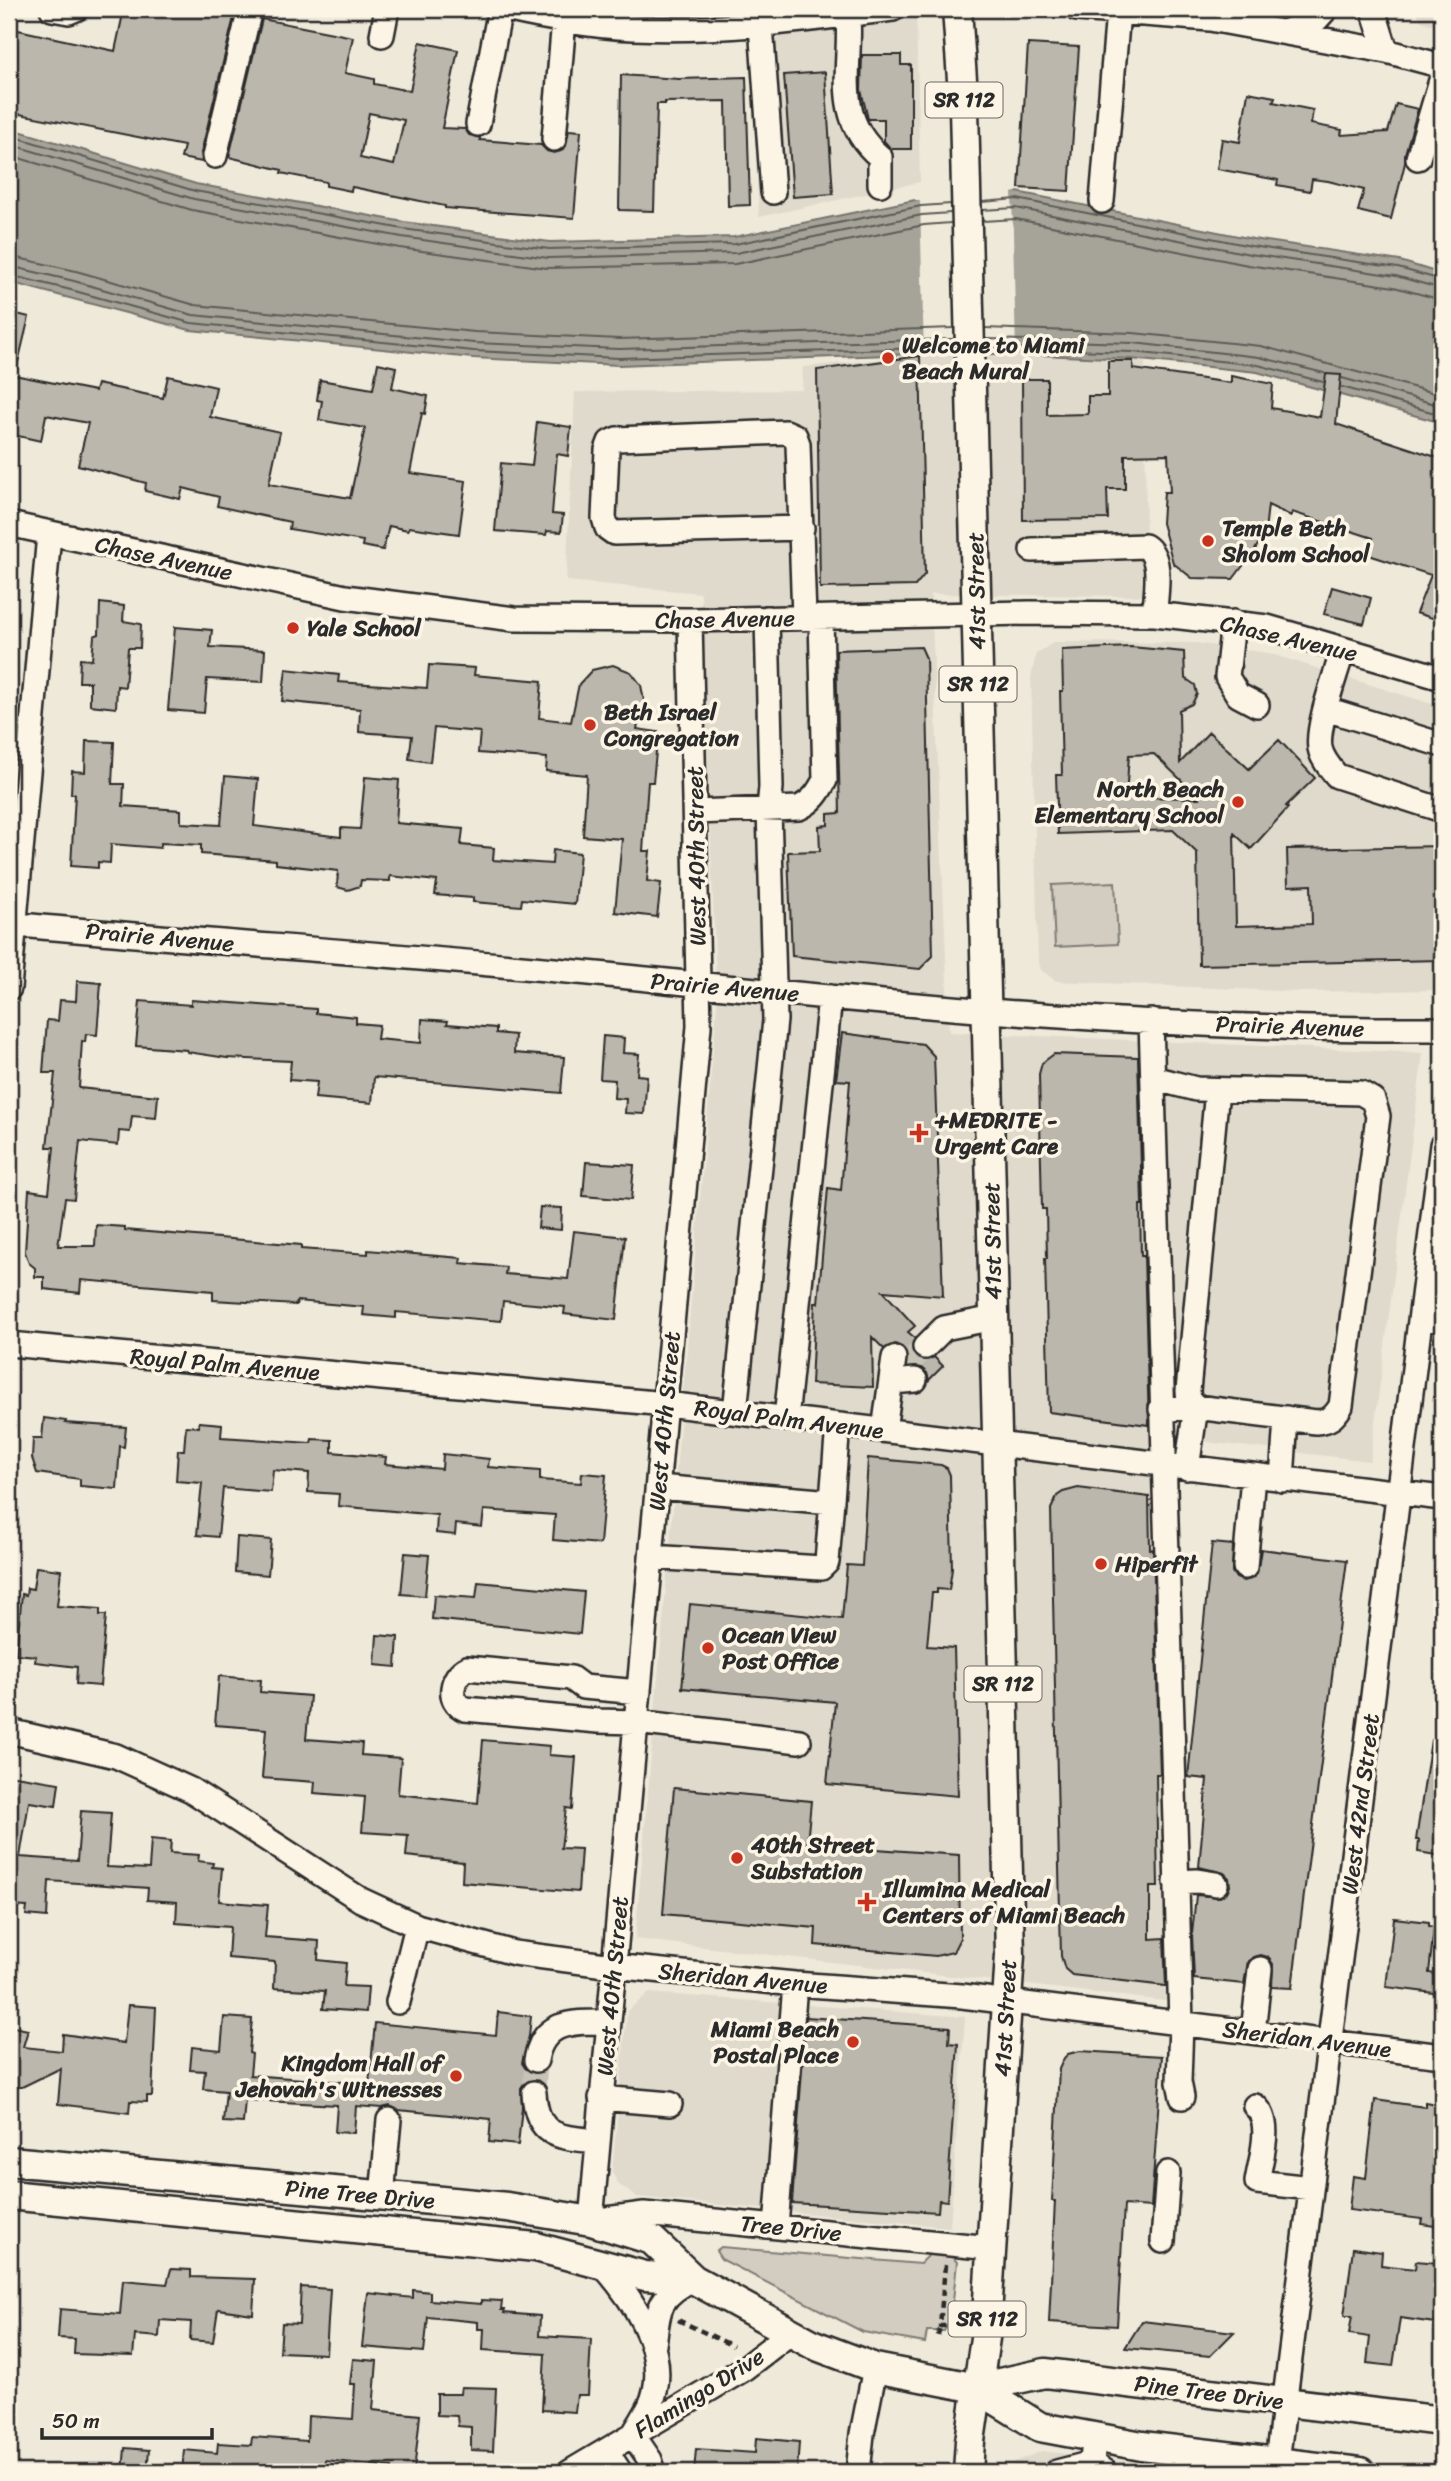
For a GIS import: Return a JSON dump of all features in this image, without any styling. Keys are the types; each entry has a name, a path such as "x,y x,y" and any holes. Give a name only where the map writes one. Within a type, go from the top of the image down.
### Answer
{"main road":[{"name":"41st Street","path":"957,9 964,108 1010,1955 986,2331 968,2472"},
{"name":"Pine Tree Drive","path":"9,2161 536,2210 591,2221 652,2240 693,2279 826,2350 875,2368 977,2388 1040,2427 1097,2457 1142,2446 1276,2462 1311,2469 1360,2472"},
{"name":"Pine Tree Drive","path":"9,2195 536,2247 645,2276 693,2279"},
{"path":"536,2247 573,2239 586,2230 591,2221"},
{"name":"Pine Tree Drive","path":"977,2388 1045,2373 1442,2421"}],"street":[{"path":"52,9 69,12 76,9"},
{"path":"215,156 250,9"},
{"path":"382,35 387,9"},
{"path":"478,124 500,9"},
{"path":"521,10 631,28 848,15 894,9"},
{"path":"1077,9 1165,12 1210,19 1386,51 1442,66"},
{"path":"1282,32 1315,20 1326,9"},
{"path":"1373,9 1386,51"},
{"path":"1101,201 1118,12"},
{"path":"848,15 850,45 846,92 853,123 868,147 880,157 880,184"},
{"path":"554,139 564,19"},
{"path":"748,20 773,192"},
{"path":"1418,158 1442,77"},
{"path":"695,812 799,807 810,802 825,780 813,617 802,527 798,444 795,436 786,432 617,439 610,442 607,450 604,519 607,528 614,533 802,527"},
{"name":"Chase Avenue","path":"9,524 345,597 514,620 1155,614 1267,627 1442,678"},
{"path":"9,988 12,924 49,534"},
{"path":"1032,550 1145,546 1152,550 1156,559 1155,614"},
{"path":"735,1412 775,1020 772,991 767,618"},
{"name":"West 40th Street","path":"591,2221 699,1026 690,620"},
{"path":"1233,622 1227,677 1238,695 1256,705"},
{"path":"1343,649 1320,733 1320,748 1326,764 1337,776 1442,810"},
{"path":"1326,709 1442,745"},
{"name":"Prairie Avenue","path":"12,924 986,1012 1284,1027 1442,1029"},
{"path":"786,1419 830,997"},
{"path":"1151,1021 1181,2023 1179,2082 1182,2097"},
{"path":"1153,1078 1196,1089 1361,1093 1373,1100 1377,1116 1341,1406 1334,1417 1326,1421 1196,1407 1161,1409"},
{"path":"1196,1407 1189,1400 1188,1391 1217,1090"},
{"name":"West 42nd Street","path":"1276,2462 1399,1493 1432,1318 1442,1145"},
{"path":"927,1346 944,1328 994,1318"},
{"name":"Royal Palm Avenue","path":"9,1344 666,1404 1442,1498"},
{"path":"884,1430 901,1372"},
{"path":"1187,1468 1196,1407"},
{"path":"1282,1480 1286,1418"},
{"path":"651,1557 821,1568 827,1562 838,1425"},
{"path":"1245,1567 1253,1476"},
{"path":"658,1487 832,1502"},
{"path":"639,1692 583,1687 570,1678 467,1668 459,1672 454,1680 453,1699 457,1706 465,1709 636,1722 799,1741"},
{"name":"Sheridan Avenue","path":"9,1731 116,1756 191,1790 361,1900 417,1926 514,1953 795,1984 962,1996 1442,2056"},
{"path":"1176,1882 1216,1884"},
{"path":"398,2002 417,1926"},
{"path":"1253,2032 1260,1969"},
{"path":"776,2227 795,1984"},
{"path":"536,2060 539,2047 555,2028 570,2022 608,2022"},
{"path":"534,2093 535,2107 541,2124 551,2134 598,2140"},
{"path":"601,2098 670,2104"},
{"path":"1255,2106 1262,2115 1264,2127 1257,2182 1311,2188"},
{"path":"382,2196 389,2120"},
{"path":"1163,2241 1168,2173"},
{"name":"Tree Drive","path":"591,2221 644,2214 992,2248"},
{"path":"601,2263 619,2283 637,2310 654,2345"},
{"path":"654,2472 650,2460 633,2435 650,2405 656,2383 654,2345 658,2315 666,2296 693,2279"},
{"name":"Flamingo Drive","path":"570,2472 742,2370 790,2333"},
{"path":"858,2472 862,2434 875,2368"},
{"path":"606,2451 620,2472"},
{"path":"1057,2472 1097,2457"}],"path":[{"path":"939,2336 946,2254"},
{"path":"670,2317 733,2346"},
{"path":"940,2326 947,2326"}],"shaded area":[{"path":"749,9 916,9 920,182 759,217"},
{"path":"1415,9 1442,9 1442,28 1421,21"},
{"path":"1018,354 1145,360 1146,596 931,594 949,1032 1423,1053 1370,1461 1172,1438 1182,2003 635,1939 717,1006 701,593 566,581 575,392 802,390 803,367 922,355"},
{"name":"North Beach Elementary School","path":"1054,642 1196,643 1268,653 1442,707 1442,990 1301,992 1056,981 1041,970 1038,959 1031,677 1036,654"},
{"path":"1115,882 1118,944 1055,947 1052,885"},
{"path":"649,1993 965,2017 950,2227 637,2197 619,2185 612,2172 627,2011"},
{"path":"721,2247 920,2264 930,2254 951,2256 957,2262 951,2320 944,2331 927,2331 925,2343 863,2332 721,2259 716,2251"},
{"path":"1042,2451 1211,2472 1011,2472 1014,2462"}],"water":[{"path":"9,128 196,184 404,222 550,242 734,237 920,199 1017,192 1253,239 1400,261 1442,274 1442,423 1257,372 1131,359 1018,354 916,354 619,365 473,358 190,330 9,282"}],"pier":[{"path":"1017,189 1017,192 1012,193 1016,352 924,356 920,200 915,200 915,197"}],"building":[{"path":"124,9 236,9 201,153 202,162 181,158 184,146 9,112 9,28 115,51"},
{"path":"262,19 353,37 345,73 374,79 374,84 410,91 420,42 458,50 442,128 465,129 469,135 480,140 541,145 554,153 566,146 569,130 581,131 574,218 445,208 352,187 351,191 326,186 326,182 281,173 282,170 229,157","holes":["369,113 404,120 394,165 360,158"]},
{"path":"1028,44 1079,47 1069,191 1019,188"},
{"path":"862,55 901,55 901,65 911,65 911,149 891,149 884,141 884,119 868,119 861,90"},
{"path":"825,72 833,194 793,197 784,75"},
{"path":"621,75 679,79 746,77 750,205 728,206 726,101 665,102 657,104 654,211 619,210"},
{"path":"1248,92 1275,97 1273,102 1313,110 1311,124 1342,130 1341,135 1388,132 1396,104 1418,109 1391,219 1358,211 1364,190 1312,179 1310,191 1277,185 1278,180 1217,169 1222,139 1240,142"},
{"path":"9,312 29,317 16,371 9,370"},
{"path":"920,356 925,574 915,586 820,588 817,370"},
{"path":"1108,361 1133,361 1133,369 1231,383 1231,376 1273,384 1271,408 1320,417 1326,374 1341,375 1336,424 1442,459 1442,621 1416,613 1431,575 1369,555 1373,538 1292,512 1291,516 1268,505 1265,531 1255,550 1233,579 1192,578 1173,563 1162,523 1164,492 1170,492 1168,454 1125,455 1125,489 1107,489 1108,519 1023,520 1022,379 1047,379 1047,415 1088,414 1088,396 1108,396"},
{"path":"378,363 396,367 392,388 428,396 410,473 466,481 459,534 389,526 383,550 362,546 363,541 289,529 290,522 217,506 219,497 183,488 180,499 145,491 146,483 78,465 88,423 46,415 41,441 9,434 9,374 95,391 97,384 163,398 168,376 216,387 210,417 280,432 269,484 350,498 365,428 319,420 322,401 317,400 320,380 373,389"},
{"path":"537,422 571,427 568,456 557,454 552,514 563,515 561,532 547,531 546,535 495,531 501,463 532,466"},
{"path":"1332,587 1371,598 1364,624 1324,614"},
{"path":"100,603 124,606 123,621 141,624 140,648 128,648 125,687 117,686 116,708 90,705 90,682 79,682 80,659 92,660 94,636 99,634"},
{"path":"175,627 212,630 210,647 265,650 263,682 207,679 204,713 168,710"},
{"path":"921,647 926,658 933,956 920,969 792,956 788,852 820,851 819,826 828,825 828,814 840,813 836,650"},
{"path":"1131,647 1184,652 1185,678 1195,685 1197,694 1192,704 1179,710 1180,763 1209,732 1249,769 1279,740 1315,778 1286,806 1288,808 1251,849 1234,833 1236,926 1312,924 1311,885 1288,886 1287,849 1442,846 1442,960 1199,965 1197,853 1173,830 1058,834 1056,775 1062,775 1062,650","holes":["1154,754 1199,798 1126,797 1129,755"]},
{"path":"429,665 475,668 474,675 542,681 539,718 571,722 579,684 592,670 613,665 631,672 641,685 644,701 637,729 658,732 653,782 648,782 643,851 650,851 647,881 661,883 657,917 615,912 622,839 583,836 587,775 546,771 547,758 478,753 480,732 434,728 430,762 409,759 412,736 359,732 360,709 282,701 286,669 339,675 338,682 427,688"},
{"path":"86,741 114,742 112,784 124,784 123,806 181,810 181,823 221,825 225,776 258,779 254,826 341,837 341,828 360,829 365,777 399,780 396,823 463,829 461,845 494,848 493,860 552,864 553,850 580,853 575,904 522,899 521,906 473,902 473,898 435,895 437,881 390,876 390,881 361,880 360,886 348,890 337,887 338,871 276,864 276,860 201,854 201,845 161,843 160,848 111,844 110,863 98,862 98,868 71,866 75,794 71,794 72,771 85,772"},
{"path":"77,981 101,983 97,1035 86,1034 85,1042 82,1041 79,1088 158,1096 156,1118 132,1116 130,1132 119,1131 118,1145 80,1141 74,1199 65,1198 58,1246 95,1246 96,1225 125,1227 125,1230 301,1245 301,1249 368,1254 368,1250 461,1258 460,1263 506,1267 505,1274 568,1279 574,1231 625,1237 616,1320 564,1314 565,1307 503,1301 501,1321 396,1312 396,1318 363,1315 364,1307 297,1301 296,1305 213,1300 213,1291 81,1280 80,1293 44,1289 44,1277 35,1277 35,1268 29,1263 25,1252 29,1190 49,1193 54,1147 47,1147 55,1073 43,1073 47,1020 58,1021 60,1000 76,1001"},
{"path":"191,1000 316,1009 316,1013 356,1017 356,1023 379,1025 377,1039 421,1043 422,1019 496,1028 496,1033 515,1035 514,1053 564,1057 561,1093 374,1077 372,1103 315,1098 317,1082 289,1080 291,1061 227,1058 187,1050 136,1046 140,1001 191,1005"},
{"path":"842,1033 923,1044 934,1056 943,1296 883,1291 915,1326 908,1332 915,1338 911,1350 915,1356 922,1361 934,1357 943,1366 929,1380 927,1373 921,1368 907,1367 907,1353 902,1347 895,1344 884,1349 872,1337 873,1387 811,1384 815,1303 818,1303 828,1188 841,1190 850,1081 836,1080"},
{"path":"603,1036 624,1038 623,1053 639,1054 637,1075 647,1076 644,1114 625,1113 626,1099 614,1098 615,1080 600,1079"},
{"path":"1054,1054 1138,1057 1141,1256 1144,1256 1149,1425 1049,1412 1046,1209 1042,1209 1039,1074 1042,1063"},
{"path":"586,1162 634,1165 631,1200 583,1196"},
{"path":"540,1207 562,1208 561,1230 538,1228"},
{"path":"44,1418 66,1421 65,1423 126,1427 124,1447 120,1446 117,1489 80,1486 80,1479 37,1473 32,1458 33,1438 42,1438"},
{"path":"199,1422 222,1424 221,1437 311,1443 312,1439 332,1440 332,1452 386,1457 385,1464 442,1469 443,1454 489,1459 488,1467 540,1471 540,1480 581,1483 582,1473 606,1475 600,1544 553,1540 555,1515 484,1510 482,1527 456,1524 455,1535 436,1533 437,1515 338,1506 339,1494 308,1492 309,1473 273,1470 271,1492 223,1488 218,1537 197,1535 202,1483 176,1481 178,1450 184,1450 186,1426 199,1427"},
{"path":"868,1458 941,1465 947,1468 950,1475 952,1569 949,1590 937,1589 937,1593 932,1593 927,1646 954,1648 958,1796 827,1784 835,1702 682,1688 690,1604 842,1619 847,1565 862,1566"},
{"path":"1078,1488 1149,1497 1160,1774 1156,1774 1158,1887 1150,1887 1150,1939 1164,1938 1166,1986 1072,1975 1065,1969 1061,1956 1051,1509 1057,1496"},
{"path":"237,1537 271,1540 268,1575 235,1572"},
{"path":"1212,1543 1233,1545 1232,1572 1236,1578 1243,1581 1257,1574 1261,1549 1347,1560 1292,1988 1272,1987 1273,1964 1268,1957 1261,1955 1248,1961 1244,1984 1194,1979 1192,1934 1196,1895 1220,1897 1230,1886 1229,1878 1224,1873 1199,1867 1207,1779 1188,1777"},
{"path":"405,1553 429,1555 425,1596 401,1594"},
{"path":"36,1567 61,1570 57,1606 100,1609 100,1615 106,1615 100,1686 76,1684 77,1667 35,1662 36,1656 16,1654 22,1594 26,1595 27,1588 33,1589"},
{"path":"478,1582 584,1592 580,1634 432,1619 434,1595 476,1598"},
{"path":"377,1635 398,1637 396,1667 375,1665"},
{"path":"219,1676 261,1680 260,1692 310,1696 306,1739 362,1743 361,1755 401,1758 398,1794 478,1803 483,1740 550,1746 549,1755 576,1757 572,1809 566,1808 561,1848 581,1849 578,1892 462,1882 463,1862 406,1856 408,1835 362,1832 365,1797 314,1793 315,1782 262,1778 266,1729 215,1725"},
{"path":"1431,1740 1442,1740 1442,1856 1418,1852 1419,1840 1416,1840"},
{"path":"9,1775 59,1783 56,1806 29,1802 20,1857 77,1861 81,1811 111,1813 107,1867 149,1869 151,1839 171,1841 170,1853 199,1855 198,1861 213,1863 212,1867 222,1868 219,1901 268,1905 265,1937 319,1941 318,1960 346,1963 344,1986 368,1987 366,2012 323,2009 325,1991 274,1988 275,1962 228,1958 230,1927 176,1923 177,1902 147,1900 148,1888 49,1881 47,1917 26,1915 27,1907 9,1906"},
{"path":"674,1788 811,1801 807,1844 959,1855 960,1938 953,1952 936,1956 815,1945 816,1928 663,1914"},
{"path":"1394,1918 1429,1922 1429,1926 1434,1927 1429,1973 1442,1975 1442,1994 1386,1987"},
{"path":"128,2005 156,2007 152,2096 147,2096 147,2102 130,2101 129,2113 58,2104 61,2068 22,2087 9,2087 9,2026 28,2030 23,2047 62,2051 63,2034 124,2043"},
{"name":"Kingdom Hall of Jehovah's Witnesses","path":"498,2012 531,2016 522,2063 532,2073 543,2072 542,2082 531,2079 521,2088 518,2145 489,2142 491,2119 398,2110 390,2106 356,2106 354,2133 335,2132 337,2105 245,2100 243,2123 223,2122 226,2091 203,2089 205,2071 190,2070 192,2047 221,2050 224,2017 252,2019 250,2075 369,2084 375,2023 496,2035"},
{"path":"806,2017 950,2027 949,2043 958,2044 947,2201 939,2200 938,2212 792,2203"},
{"path":"1080,2051 1162,2056 1151,2207 1124,2205 1117,2326 1049,2322 1059,2069 1068,2054"},
{"path":"1375,2100 1425,2107 1425,2102 1442,2105 1442,2227 1421,2224 1422,2219 1349,2210 1353,2176 1366,2178"},
{"path":"1353,2248 1382,2252 1381,2265 1415,2269 1416,2261 1439,2263 1439,2270 1442,2271 1442,2324 1400,2318 1393,2366 1367,2363 1370,2337 1349,2334 1352,2316 1344,2316"},
{"path":"171,2269 191,2270 191,2277 255,2279 253,2314 218,2309 213,2342 190,2340 191,2322 160,2320 159,2337 135,2335 133,2356 74,2354 75,2339 58,2338 60,2309 120,2314 123,2280 167,2284"},
{"path":"301,2287 330,2289 326,2354 280,2352 282,2323 299,2324"},
{"path":"413,2290 430,2292 430,2300 481,2304 481,2300 502,2301 501,2310 505,2310 504,2313 540,2316 539,2336 591,2339 588,2395 577,2395 575,2412 542,2410 545,2354 483,2350 484,2329 478,2329 478,2322 428,2317 424,2352 362,2347 368,2293 413,2298"},
{"path":"1142,2321 1234,2332 1210,2356 1125,2348"},
{"path":"353,2359 377,2361 373,2410 420,2415 414,2472 392,2472 392,2467 325,2460 324,2472 182,2472 184,2450 217,2453 218,2443 251,2445 252,2437 307,2441 308,2416 353,2419 355,2384 350,2384"},
{"path":"461,2387 496,2388 493,2451 471,2450 471,2427 458,2426 457,2416 437,2415 437,2394 460,2394"},
{"path":"756,2438 799,2442 797,2472 694,2472 696,2449 755,2453"},
{"path":"125,2448 149,2450 147,2472 123,2472"}],"tunnel":[{"path":"904,1368 925,1347"},
{"path":"534,2093 536,2060"}],"place":[{"name":"Welcome to Miami Beach Mural","path":"888,358"},
{"name":"Temple Beth Sholom School","path":"1208,541"},
{"name":"Yale School","path":"293,628"},
{"name":"Beth Israel Congregation","path":"590,725"},
{"name":"North Beach Elementary School","path":"1238,802"},
{"name":"+MEDRITE - Urgent Care","path":"919,1133"},
{"name":"Hiperfit","path":"1101,1564"},
{"name":"Ocean View Post Office","path":"708,1648"},
{"name":"40th Street Substation","path":"737,1858"},
{"name":"Illumina Medical Centers of Miami Beach","path":"867,1902"},
{"name":"Miami Beach Postal Place","path":"853,2042"},
{"name":"Kingdom Hall of Jehovah's Witnesses","path":"456,2076"}]}
